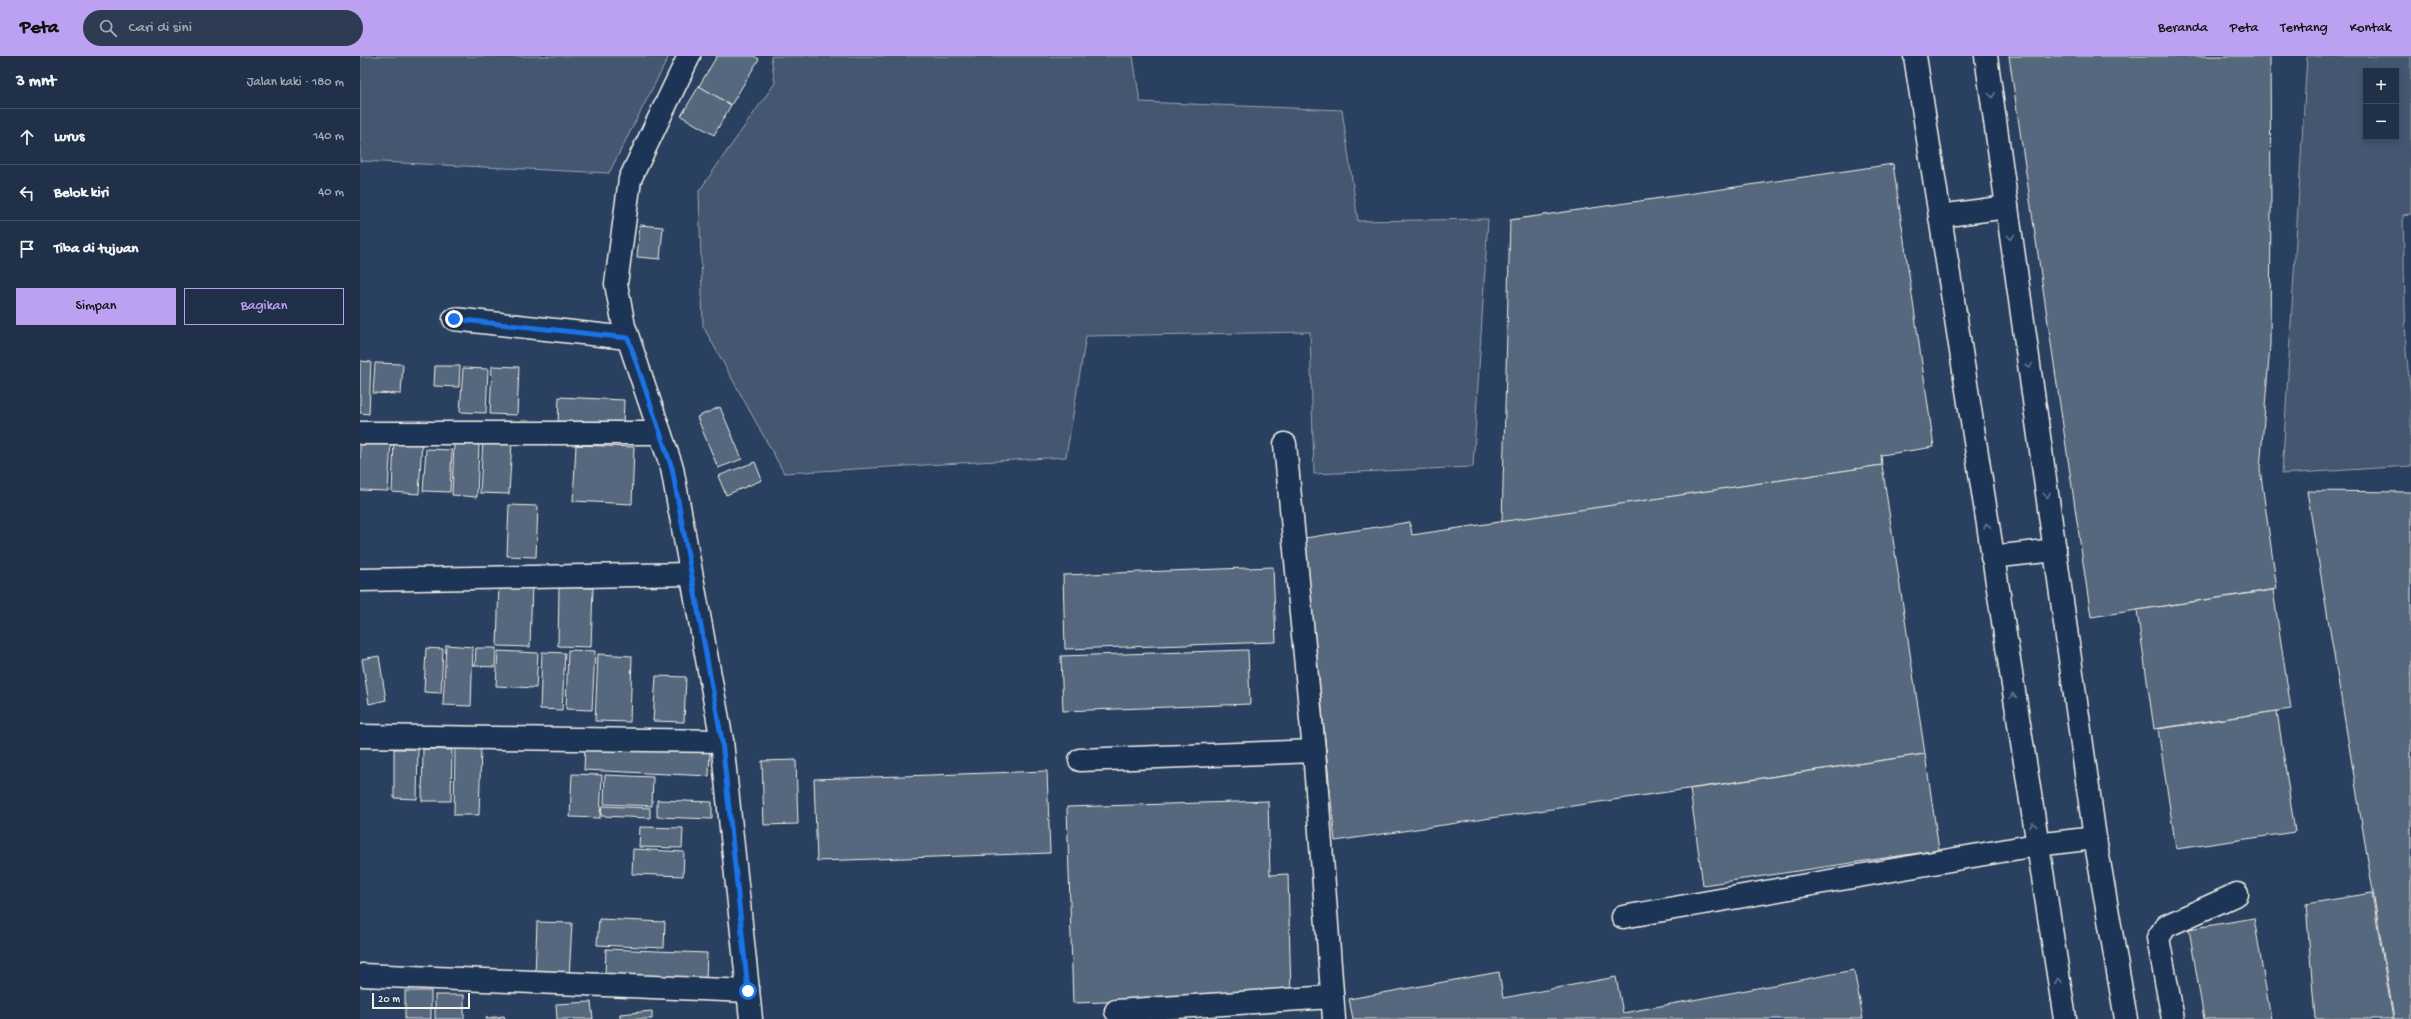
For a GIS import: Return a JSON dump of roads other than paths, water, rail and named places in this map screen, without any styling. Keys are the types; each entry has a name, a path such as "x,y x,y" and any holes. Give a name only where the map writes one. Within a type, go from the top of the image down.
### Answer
{"street":[{"path":"689,56 630,179 616,284 624,326 672,468 722,741 751,1019"},
{"path":"1915,56 2036,846 2065,1019"},
{"path":"1986,56 2095,838 2126,1019"},
{"path":"1940,216 2007,207"},
{"path":"454,319 628,338"},
{"path":"360,433 660,432"},
{"path":"1285,444 1314,751 1334,1019"},
{"path":"1992,557 2055,550"},
{"path":"360,580 691,574"},
{"path":"360,736 722,741"},
{"path":"1080,760 1314,751"},
{"path":"1623,917 2036,846 2095,838"},
{"path":"2173,1019 2158,938 2166,926 2237,894"},
{"path":"361,971 748,991"},
{"path":"1116,1011 1332,997"}]}
